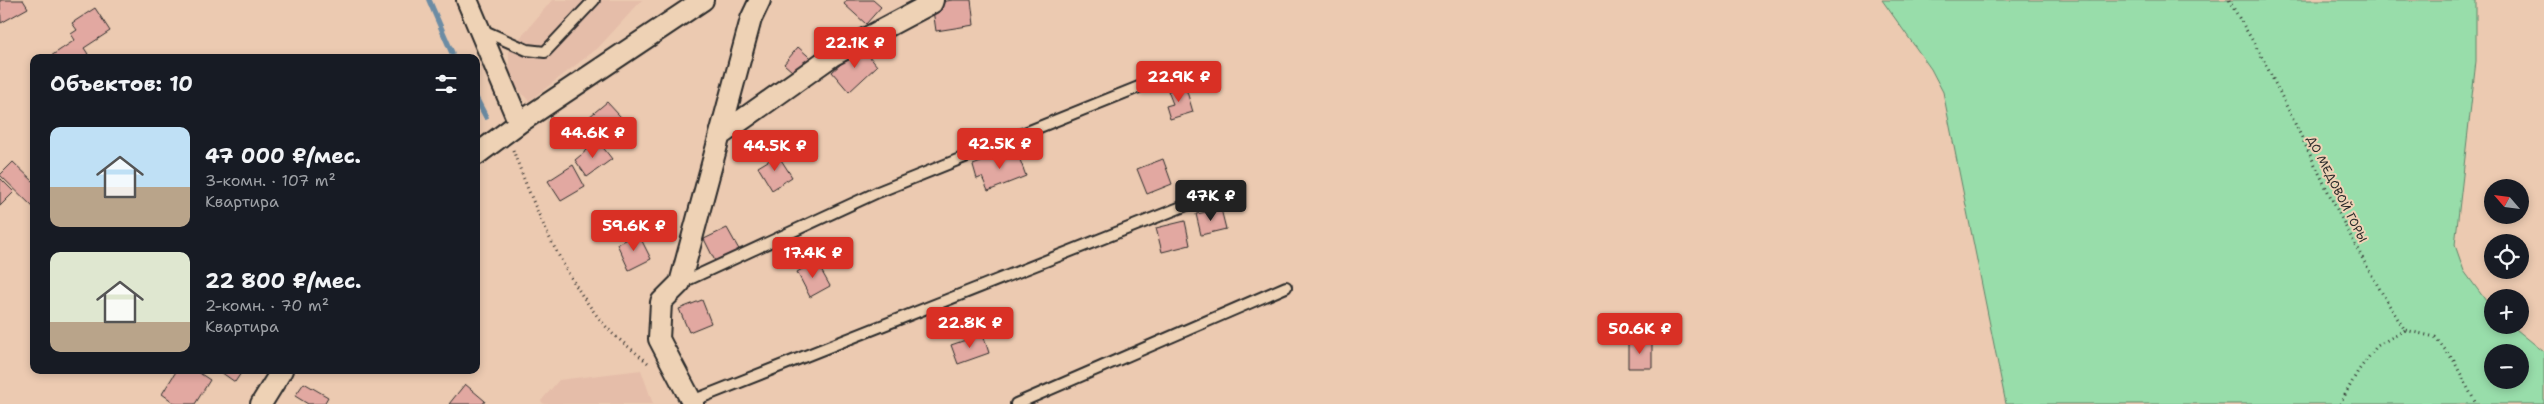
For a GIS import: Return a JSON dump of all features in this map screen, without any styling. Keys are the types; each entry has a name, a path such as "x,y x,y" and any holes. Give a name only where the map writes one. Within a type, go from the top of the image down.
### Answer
{"street":[{"path":"467,0 479,28 513,128"},
{"path":"480,152 703,0"},
{"path":"692,403 659,339 661,302 680,283 722,134 751,19 760,0"},
{"path":"722,134 832,56 932,3 933,0"},
{"path":"261,404 280,374"}],"lane":[{"path":"479,28 527,50 545,52 594,0"},
{"path":"680,283 878,192 1171,74"},
{"path":"692,403 1212,195"},
{"path":"1016,404 1286,287"}],"path":[{"name":"ДО МЕДОВОЙ ГОРЫ","path":"2229,0 2270,72 2317,171 2376,285 2405,330"},
{"path":"513,128 540,220 566,269 599,318 614,334 652,367"},
{"path":"2340,404 2358,371 2377,346 2405,330 2435,337 2454,361 2476,404"}],"shaded area":[{"path":"552,0 642,0 598,48 529,101 509,80 509,51"},
{"path":"641,370 653,404 544,404 541,401 559,380"}],"green space":[{"path":"1882,0 2476,0 2476,61 2455,245 2464,271 2484,298 2484,334 2522,334 2544,352 2544,404 2006,404 1943,92 1931,69"}],"building":[{"path":"0,0 23,0 28,8 1,23"},
{"path":"847,0 873,0 881,7 866,24 844,4"},
{"path":"971,0 974,25 936,31 932,3"},
{"path":"95,8 110,31 84,48 88,54 54,54 75,40 71,34 77,30 72,23"},
{"path":"861,46 877,66 849,92 832,72"},
{"path":"798,47 816,63 801,79 784,64"},
{"path":"1185,85 1193,112 1170,119 1166,106 1173,104 1168,91"},
{"path":"607,102 631,128 612,144 589,117"},
{"path":"598,141 612,159 587,177 575,160"},
{"path":"1016,149 1026,176 988,191 982,177 977,179 973,165"},
{"path":"778,155 792,177 772,190 758,167"},
{"path":"1163,159 1172,184 1147,194 1137,169"},
{"path":"13,162 30,178 30,204 0,175"},
{"path":"573,165 585,187 561,201 548,181"},
{"path":"0,178 14,192 0,206"},
{"path":"1221,209 1226,229 1201,235 1196,214"},
{"path":"1185,221 1190,245 1162,252 1156,228"},
{"path":"727,228 741,253 717,265 704,239"},
{"path":"638,233 651,259 629,270 617,244"},
{"path":"816,261 830,286 810,297 797,272"},
{"path":"702,300 711,323 689,332 679,309"},
{"path":"983,334 989,353 958,364 951,345"},
{"path":"1628,342 1652,343 1652,368 1628,368"},
{"path":"174,374 201,374 210,380 195,404 176,404 162,394"},
{"path":"224,374 240,374 235,382"},
{"path":"304,383 328,397 324,404 308,404 295,396"},
{"path":"465,384 485,401 483,404 449,404"}],"waterway":[{"path":"429,0 452,53"},
{"path":"480,106 486,117"}]}
